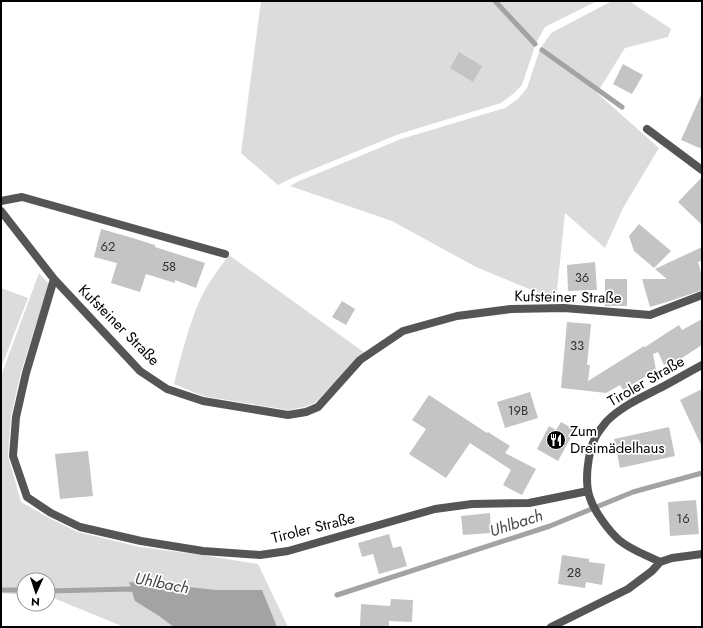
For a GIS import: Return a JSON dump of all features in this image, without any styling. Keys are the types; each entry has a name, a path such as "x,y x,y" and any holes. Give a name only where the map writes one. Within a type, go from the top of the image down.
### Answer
{"street":[{"path":"647,129 702,170"},
{"path":"1,201 22,196 225,254"},
{"name":"Kufsteiner Straße","path":"1,211 54,279 140,371 167,389 203,400 288,415 306,412 318,407 360,360 403,331 457,316 511,309 564,308 650,315 702,295"},
{"name":"Tiroler Straße","path":"54,279 26,373 16,417 13,456 27,497 51,513 80,527 141,542 203,551 260,555 288,551 436,509 472,504 530,503 589,495"},
{"name":"Tiroler Straße","path":"660,562 628,547 610,531 600,517 589,495 587,476 590,452 595,438 616,413 634,401 702,365"},
{"path":"551,627 628,589 652,571 660,562 672,558 702,554"}],"shaded area":[{"path":"261,1 597,1 545,27 536,43 522,85 501,103 399,134 278,185 241,153"},
{"path":"612,1 629,1 671,29 668,37 625,48 597,93 659,148 623,208 605,248 565,213 556,300 476,267 392,221 290,186 401,139 505,108 518,99 527,88 540,49 551,33"},
{"path":"229,255 365,353 358,358 315,403 288,410 203,396 174,384 188,332 199,302 209,283"},
{"path":"39,273 49,284 21,372 11,416 8,456 21,502 78,532 140,547 258,564 288,627 124,627 56,599 56,572 16,572 16,594 1,593 1,376"},
{"path":"1,288 28,298 1,368"},
{"path":"129,582 216,590 262,590 277,627 174,627 135,601"}],"building":[{"path":"459,52 482,66 473,82 450,68"},
{"path":"623,64 643,75 632,94 613,84"},
{"path":"702,93 702,149 681,140"},
{"path":"702,177 702,225 678,202"},
{"path":"639,224 671,251 654,268 634,251 629,236"},
{"path":"101,229 155,245 155,247 205,263 196,288 175,280 175,283 146,274 140,292 111,283 117,263 94,257"},
{"path":"702,247 702,261 698,262 702,275 702,290 650,307 642,279 667,279 655,269"},
{"path":"595,262 597,290 568,291 567,265"},
{"path":"605,279 627,279 627,306 605,306"},
{"path":"342,301 355,309 346,325 332,317"},
{"path":"702,319 702,345 674,363 672,360 664,365 658,352 653,354 656,370 623,390 620,385 606,393 561,388 567,322 591,324 587,365 590,365 588,381 679,325 682,330"},
{"path":"702,389 702,447 680,400"},
{"path":"530,392 538,418 505,428 497,402"},
{"path":"429,395 487,433 488,432 510,446 505,453 536,469 522,495 503,485 511,470 470,443 446,478 409,454 426,429 412,420"},
{"name":"Zum Dreimädelhaus","path":"561,422 575,430 558,461 537,449 549,426 556,430"},
{"path":"669,427 675,456 620,468 614,439"},
{"path":"88,451 93,496 60,499 55,454"},
{"path":"696,500 699,534 670,536 668,502"},
{"path":"490,513 491,533 463,535 461,516"},
{"path":"389,534 393,548 401,546 407,566 379,574 373,554 362,557 358,543"},
{"path":"562,555 589,559 589,562 605,564 602,585 586,582 585,588 558,584"},
{"path":"391,599 413,600 412,622 389,621 389,627 360,626 361,604 390,606"}],"waterway":[{"path":"495,1 535,44"},
{"path":"542,50 622,107"},
{"name":"Uhlbach","path":"337,595 550,526 633,492 702,473"},
{"name":"Uhlbach","path":"1,590 16,590"},
{"name":"Uhlbach","path":"56,591 137,590"}],"place":[{"name":"Zum Dreimädelhaus","path":"556,440"}]}
